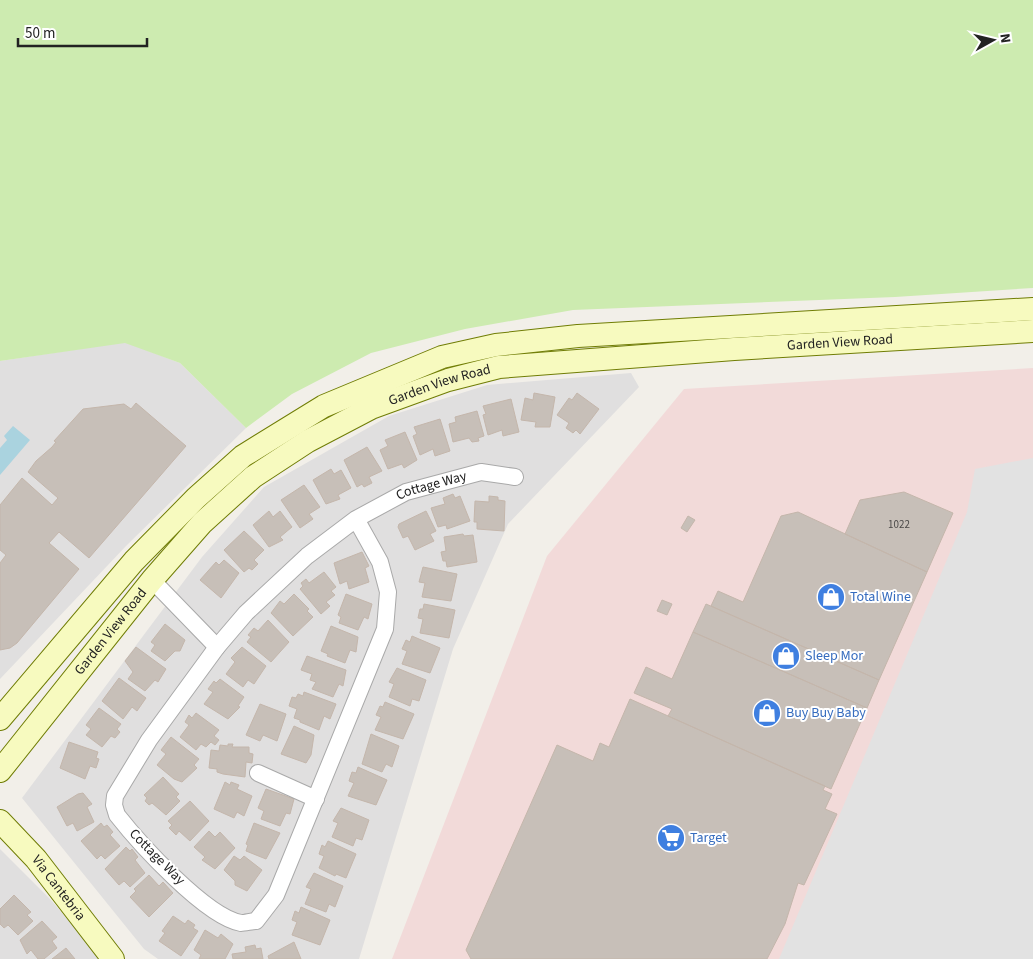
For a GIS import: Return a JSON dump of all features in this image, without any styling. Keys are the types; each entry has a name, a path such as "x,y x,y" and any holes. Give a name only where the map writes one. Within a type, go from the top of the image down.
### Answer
{"main road":[{"name":"Garden View Road","path":"0,719 134,561 196,498 243,456 324,406 442,357 496,345 578,336 1033,308"},
{"name":"Garden View Road","path":"0,771 152,580 202,523 253,477 308,441 371,408 448,380 499,367 555,361 1033,331"},
{"name":"Via Cantebria","path":"0,821 36,859 113,959"}],"street":[{"name":"Cottage Way","path":"356,519 380,562 388,592 385,629 276,895 256,921 241,923 216,912 168,870 117,815 114,805 115,796 149,740 217,647 246,613 307,556 356,519 406,492 416,489 481,472 515,477"},
{"path":"152,580 217,647"},
{"path":"258,773 316,799"}],"shaded area":[{"path":"125,342 180,363 246,428 126,546 0,679 0,361"},
{"path":"1033,368 1033,959 392,959 547,556 684,389"},
{"path":"631,373 639,387 508,524 453,649 359,959 158,959 144,949 22,798 202,557 264,487 389,416 487,385"},
{"path":"1033,458 1033,959 779,959 967,512 975,469"},
{"path":"0,849 50,899 102,959 0,959"}],"green space":[{"path":"0,0 1033,0 1033,288 895,297 573,310 465,329 371,353 292,394 246,428 180,363 125,343 0,361"}],"water":[{"path":"13,426 30,440 0,475 0,448 7,440 4,436"}],"building":[{"path":"534,393 555,397 550,427 535,427 536,422 521,420 525,398 533,400"},
{"path":"577,393 599,409 580,434 576,430 573,433 566,428 569,423 557,415 569,398 572,400"},
{"path":"511,399 519,432 503,436 502,430 488,435 483,415 486,414 483,406"},
{"path":"136,403 186,446 89,558 59,532 49,543 79,569 17,643 10,648 0,650 0,563 6,555 0,550 0,505 22,478 52,505 58,498 28,472 36,461 52,447 56,442 54,441 83,409 124,404 131,409"},
{"path":"477,411 484,436 478,438 479,441 472,442 469,438 453,442 449,424 456,422 455,417"},
{"path":"440,419 450,451 435,456 433,449 420,455 413,436 417,434 414,427"},
{"path":"405,432 417,460 404,468 402,464 388,469 380,450 388,446 385,440"},
{"path":"367,447 382,471 369,477 372,483 364,487 362,484 357,487 344,460"},
{"path":"331,469 334,474 341,470 351,488 338,495 340,499 326,504 313,480"},
{"path":"304,485 320,507 309,514 313,519 300,528 281,500"},
{"path":"904,492 953,513 927,572 845,534 860,500"},
{"path":"453,494 455,498 460,496 470,521 447,529 446,525 438,527 431,508 445,504 443,498"},
{"path":"489,496 498,497 498,500 505,501 504,531 477,529 477,522 474,522 475,501 489,502"},
{"path":"269,511 273,517 280,511 292,527 280,537 283,540 269,547 253,525"},
{"path":"426,511 436,531 430,534 434,541 415,550 408,536 403,538 398,527 399,524"},
{"name":"Total Wine","path":"798,512 927,572 879,680 711,606 718,591 743,602 781,516"},
{"path":"688,516 695,520 687,532 681,528"},
{"path":"244,531 264,550 254,560 258,564 252,570 249,568 244,572 224,550"},
{"path":"463,534 464,536 473,535 477,562 447,567 441,552 446,551 444,537"},
{"path":"362,552 369,566 365,568 369,582 349,589 347,581 340,584 334,563"},
{"path":"224,560 239,573 221,598 200,580 216,562 219,565"},
{"path":"423,567 457,574 451,601 422,597 425,583 419,582"},
{"path":"324,572 336,587 331,591 335,595 326,602 330,606 321,614 300,589 303,586 301,583 306,579 309,583"},
{"path":"294,594 309,609 307,611 313,617 293,636 271,613 280,601 284,604"},
{"path":"346,594 372,604 368,619 364,617 358,630 339,623 341,617 338,615"},
{"path":"662,600 672,604 667,615 657,611"},
{"path":"424,604 455,610 449,638 420,633 423,619 418,618 420,609 423,609"},
{"name":"Sleep Mor","path":"706,604 879,680 867,708 693,632"},
{"path":"268,620 289,642 271,662 247,642 251,637 248,635 254,628 258,631"},
{"path":"165,624 185,640 180,651 175,651 165,661 151,651 155,645 151,642"},
{"path":"331,626 358,637 356,652 350,650 345,663 327,656 328,654 321,651"},
{"name":"Buy Buy Baby","path":"693,632 867,708 831,789 668,716 672,709 634,693 646,667 672,679"},
{"path":"412,636 440,648 430,673 402,664 407,651 402,649 406,640 410,642"},
{"path":"136,647 166,669 158,682 155,680 145,691 128,679 133,672 125,661"},
{"path":"242,647 266,666 254,684 248,680 243,687 226,674 235,662 231,658"},
{"path":"307,656 346,670 343,686 339,684 333,697 312,689 316,682 310,680 312,674 301,670"},
{"path":"397,668 426,680 419,701 412,699 410,706 389,697 394,684 389,682"},
{"path":"119,678 146,698 137,711 132,707 123,719 102,701"},
{"path":"220,679 244,697 238,706 240,707 228,719 204,704 213,692 208,689 214,681 216,683"},
{"path":"304,692 336,704 330,719 324,716 319,730 294,718 297,709 289,706 292,697 296,698 298,694 303,696"},
{"name":"Target","path":"630,699 825,786 823,790 832,794 825,809 837,814 804,885 798,883 785,924 767,959 471,959 466,950 557,745 593,761 600,743 609,747"},
{"path":"385,702 414,714 403,739 375,730 381,717 376,715 380,706 383,707"},
{"path":"260,704 286,714 277,741 263,735 260,741 246,735"},
{"path":"99,708 121,724 117,729 120,732 115,738 111,736 102,747 86,735 91,729 86,725"},
{"path":"196,713 219,730 214,736 219,740 215,745 211,742 206,747 201,744 196,750 180,737 189,725 185,722 189,715 192,718"},
{"path":"294,726 314,735 311,755 306,763 281,754"},
{"path":"371,734 399,746 392,767 386,764 382,772 362,764"},
{"path":"171,737 199,759 194,765 197,768 182,782 174,779 157,765 166,754 161,750"},
{"path":"69,742 98,752 96,758 99,759 96,768 90,766 85,779 60,768"},
{"path":"228,744 233,744 232,747 249,747 249,753 253,754 252,763 246,762 245,777 223,774 217,772 217,769 209,768 211,750 219,751 220,745 228,746"},
{"path":"358,767 387,780 376,805 348,796 354,783 349,781 352,772 356,773"},
{"path":"163,777 179,794 176,797 180,801 166,815 152,803 149,805 145,801 147,798 144,795"},
{"path":"225,782 230,785 231,782 239,785 237,789 252,796 244,816 237,812 234,818 214,809"},
{"path":"266,789 294,799 290,814 286,813 280,826 261,819 264,811 258,808"},
{"path":"83,793 92,804 87,807 94,822 77,831 73,823 67,826 57,807"},
{"path":"190,801 209,821 190,841 179,831 176,835 169,828 172,825 168,821"},
{"path":"341,808 369,820 362,840 356,838 353,846 332,837 338,823 333,821"},
{"path":"101,823 104,827 107,825 113,832 110,835 120,846 105,859 101,855 97,859 81,841"},
{"path":"254,823 280,833 266,859 246,851 248,845 246,844"},
{"path":"209,831 215,837 220,832 235,848 215,869 202,860 205,857 194,847"},
{"path":"328,841 356,854 346,878 336,874 335,876 319,868 324,856 319,854 322,845 325,847"},
{"path":"126,847 130,851 132,849 138,857 135,860 145,873 130,887 124,881 119,885 105,869"},
{"path":"234,856 240,860 244,856 262,870 247,891 235,885 235,881 224,870"},
{"path":"314,873 343,886 335,907 329,904 326,912 305,904 311,889 306,887"},
{"path":"149,875 159,886 163,882 173,893 149,917 130,897 136,891 134,889"},
{"path":"14,895 31,912 27,915 33,921 18,935 8,925 4,928 0,924 0,909"},
{"path":"301,907 330,920 320,945 292,935 297,922 292,920 295,911 299,913"},
{"path":"173,916 185,924 188,920 195,925 193,928 198,931 181,956 159,941 165,933 162,931"},
{"path":"42,921 57,937 52,941 57,948 44,959 38,959 31,950 27,954 20,940"},
{"path":"205,930 218,938 221,934 233,944 225,959 199,959 201,955 194,950"},
{"path":"294,942 301,959 269,959 268,956"},
{"path":"255,945 256,949 261,948 263,959 233,959 232,954 246,952 245,947"},
{"path":"66,948 75,959 52,959"}],"place":[{"name":"Total Wine","path":"831,597"},
{"name":"Sleep Mor","path":"786,656"},
{"name":"Buy Buy Baby","path":"767,713"},
{"name":"Target","path":"671,838"}]}
